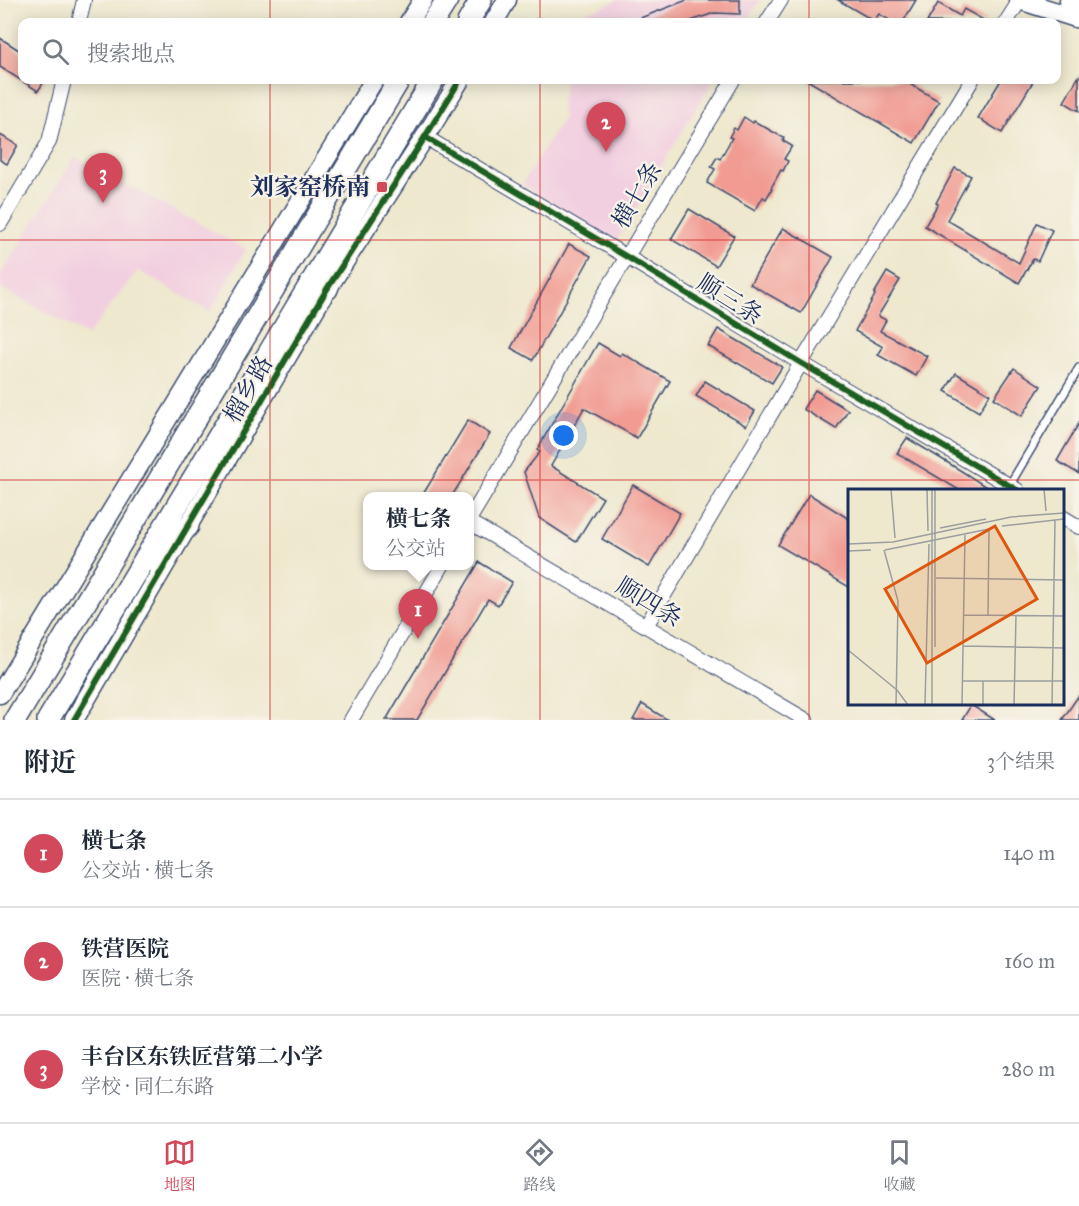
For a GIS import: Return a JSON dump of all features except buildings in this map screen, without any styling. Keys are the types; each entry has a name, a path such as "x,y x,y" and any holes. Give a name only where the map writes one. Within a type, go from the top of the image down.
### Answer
{"highway":[{"path":"1072,0 1079,4"}],"main road":[{"path":"436,18 447,0"},
{"path":"470,18 481,0"},
{"name":"榴乡路","path":"15,720 397,84"},
{"name":"榴乡路","path":"48,720 431,84"},
{"path":"327,290 356,208"},
{"path":"130,584 188,526"}],"street":[{"path":"80,18 84,0"},
{"path":"412,18 423,0"},
{"path":"496,18 507,0"},
{"path":"770,18 781,0"},
{"path":"1008,18 1019,0 1079,19"},
{"path":"0,224 49,142 63,84"},
{"path":"0,694 372,84"},
{"name":"榴乡路","path":"74,720 327,290 458,84"},
{"name":"横七条","path":"474,513 731,84"},
{"path":"646,627 801,363 970,84"},
{"name":"顺三条","path":"425,137 1013,488"},
{"path":"1064,518 1079,527"},
{"name":"顺四条","path":"474,524 806,720"},
{"path":"351,720 440,570"}],"lane":[{"path":"1013,488 1079,368"}],"shaded area":[{"path":"618,0 760,0 749,18 574,18 576,14 600,8"},
{"path":"564,84 711,84 616,242 522,185 563,118 561,104"},
{"path":"75,157 246,249 210,312 138,270 88,335 0,288 0,275"}],"cycle path":[{"path":"74,720 327,289 458,84"},
{"path":"425,137 1015,489"}],"place":[{"name":"铁营医院","path":"606,152"},
{"name":"刘家窑桥南","path":"382,187"},
{"name":"丰台区东铁匠营第二小学","path":"103,203"},
{"name":"横七条","path":"418,639"}]}
